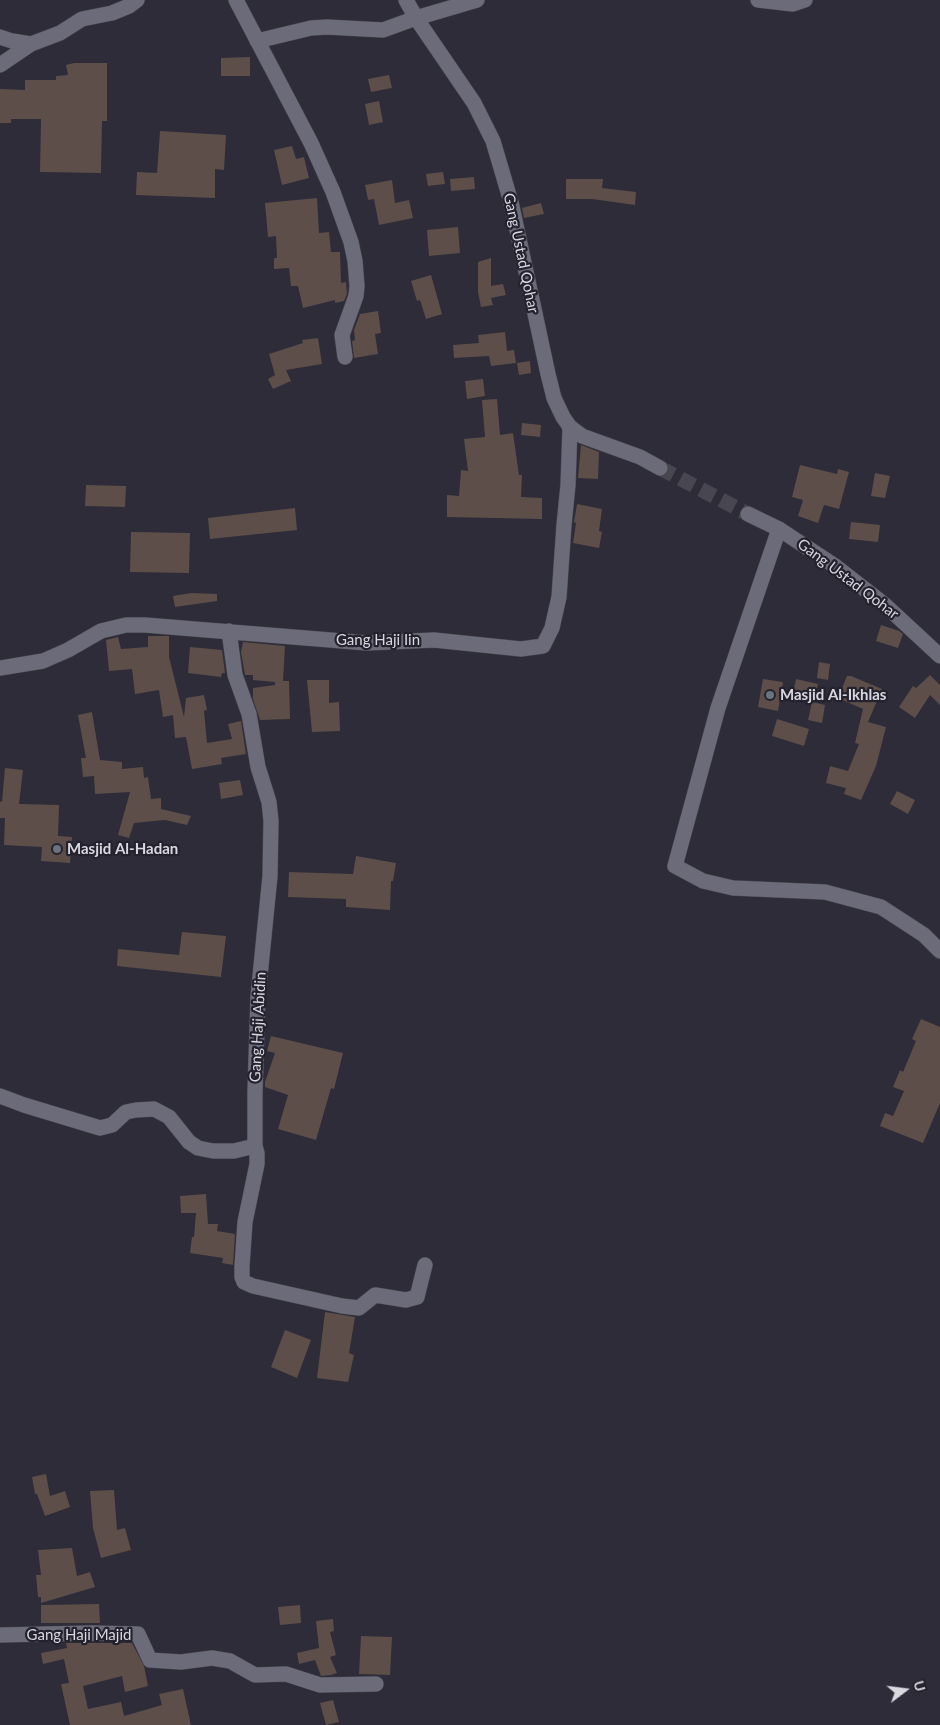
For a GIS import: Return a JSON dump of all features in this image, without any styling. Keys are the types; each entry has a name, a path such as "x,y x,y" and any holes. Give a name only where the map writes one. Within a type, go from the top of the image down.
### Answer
{"street":[{"path":"0,65 31,44 60,33 82,18 112,13 129,6 137,0"},
{"path":"236,0 312,143 333,192 351,242 357,286 356,296 342,335 345,358"},
{"name":"Gang Ustad Qohar","path":"406,0 416,18 470,97 493,141 511,202 554,398 570,428"},
{"path":"257,40 311,28 383,30 477,0"},
{"path":"758,0 793,4 805,0"},
{"path":"0,37 31,44"},
{"path":"570,428 582,436 640,457 660,468"},
{"name":"Gang Haji Iin","path":"0,668 43,661 68,650 101,631 126,625 229,631 367,643 434,640 521,649 543,646 552,628 559,597 568,485 570,428"},
{"name":"Gang Ustad Qohar","path":"748,514 780,529 835,566 885,605 940,656"},
{"path":"780,529 718,708 675,866 704,881 733,888 825,892 881,907 924,935 940,951"},
{"name":"Gang Haji Abidin","path":"229,631 234,669 249,714 258,767 269,802 271,821 270,876 258,996 255,1092 257,1164 245,1222 242,1277 244,1282 262,1288 359,1308 375,1295 406,1300 417,1297 425,1265"},
{"path":"0,1096 24,1106 100,1128 112,1125 126,1112 154,1109 169,1117 188,1142 198,1148 213,1151 234,1151 255,1146"},
{"name":"Gang Haji Majid","path":"0,1635 138,1634 150,1660 181,1662 212,1658 230,1661 255,1675 286,1674 320,1685 376,1684"}],"building":[{"path":"250,57 250,76 221,76 221,58"},
{"path":"74,63 107,63 107,121 102,121 101,173 40,172 41,119 11,119 11,123 0,123 0,89 25,90 25,80 56,80 56,76 68,75 66,65"},
{"path":"389,75 392,88 371,92 368,79"},
{"path":"379,101 383,122 369,125 365,104"},
{"path":"160,131 226,135 224,170 215,169 215,198 136,195 137,172 157,173"},
{"path":"292,146 296,159 304,157 309,178 282,185 274,150"},
{"path":"443,172 445,184 428,186 426,174"},
{"path":"474,177 475,189 451,191 450,179"},
{"path":"566,179 603,179 602,188 636,192 635,205 592,199 566,199"},
{"path":"392,180 395,203 409,200 413,218 379,225 374,199 368,200 365,185"},
{"path":"317,198 319,233 329,232 331,252 340,252 341,283 346,282 347,294 344,301 335,303 335,300 303,308 298,286 291,286 289,268 274,269 274,258 277,258 276,236 268,237 265,203"},
{"path":"541,203 544,214 524,218 522,208"},
{"path":"458,227 460,253 429,256 427,230"},
{"path":"491,258 491,286 503,284 506,295 491,298 493,305 481,307 478,292 478,262"},
{"path":"431,275 442,314 426,319 420,300 417,301 411,281"},
{"path":"378,311 381,333 375,334 378,354 354,358 352,341 355,340 354,330 360,314"},
{"path":"505,332 507,351 514,350 516,363 491,366 489,356 454,358 453,345 479,343 478,335"},
{"path":"318,338 322,364 286,370 291,381 273,389 268,379 275,375 269,354 303,343 302,340"},
{"path":"530,361 531,373 519,375 517,363"},
{"path":"483,379 485,396 467,399 465,381"},
{"path":"497,399 500,435 513,433 519,475 522,475 521,497 542,498 542,519 447,517 447,495 459,496 461,470 468,471 464,439 485,437 482,400"},
{"path":"522,423 541,425 540,437 521,435"},
{"path":"581,445 599,452 598,479 578,478"},
{"path":"800,465 837,474 838,469 849,472 839,509 824,505 818,523 798,516 803,500 792,497"},
{"path":"875,473 890,476 885,498 871,496"},
{"path":"86,485 126,486 125,507 85,506"},
{"path":"577,504 602,509 599,531 602,532 599,548 573,543"},
{"path":"295,508 297,530 210,539 208,518"},
{"path":"851,522 880,525 878,542 849,539"},
{"path":"131,532 190,533 189,573 130,572"},
{"path":"191,593 217,594 217,601 175,607 173,596"},
{"path":"881,625 903,634 898,648 876,641"},
{"path":"148,636 169,636 169,657 184,717 186,698 204,695 207,710 204,711 207,743 232,739 228,724 241,721 246,754 221,758 222,764 192,769 186,737 175,738 173,715 163,717 159,690 135,694 132,669 109,671 106,640 118,637 121,649 148,647"},
{"path":"243,642 285,646 283,681 289,681 290,719 260,720 253,699 253,688 275,685 275,682 253,680 253,675 245,675 241,652"},
{"path":"190,647 222,650 225,673 222,673 221,677 188,673"},
{"path":"819,662 830,664 828,680 817,678"},
{"path":"930,675 940,685 940,705 930,695 915,718 899,707 913,686 916,688"},
{"path":"847,676 882,689 868,722 886,727 876,766 861,800 844,794 846,788 826,783 830,766 848,771 859,744 855,743 863,709 838,698"},
{"name":"Masjid Al-Ikhlas","path":"763,679 783,682 778,711 758,707"},
{"path":"796,679 818,684 814,698 793,693"},
{"path":"307,680 329,680 329,703 339,702 340,731 312,732"},
{"path":"812,702 825,705 822,723 808,720"},
{"path":"92,712 100,760 122,762 122,769 143,767 144,778 148,777 151,799 161,798 161,809 191,816 187,825 165,820 134,823 129,838 118,835 130,792 95,794 94,776 83,777 81,758 86,758 78,715"},
{"path":"777,719 809,729 804,746 772,736"},
{"path":"5,768 23,770 19,804 59,805 58,836 72,837 70,863 41,861 42,847 4,845 5,818 0,818 0,801 2,802"},
{"path":"240,780 243,795 221,799 219,783"},
{"path":"897,791 915,800 908,814 890,804"},
{"path":"356,856 396,863 393,881 391,881 390,910 346,907 346,899 288,897 289,872 353,874"},
{"path":"182,932 226,936 221,977 117,966 118,949 179,955"},
{"path":"921,1019 940,1027 940,1103 923,1143 880,1126 885,1113 893,1116 904,1091 893,1087 900,1070 903,1072 916,1041 912,1039"},
{"path":"271,1036 343,1053 334,1089 331,1088 316,1140 278,1129 288,1095 265,1087 275,1053 267,1051"},
{"path":"206,1194 208,1224 218,1224 217,1231 235,1234 233,1265 222,1263 223,1258 190,1253 192,1237 194,1237 196,1213 181,1213 180,1196"},
{"path":"325,1312 355,1317 349,1353 354,1355 348,1382 317,1378"},
{"path":"285,1330 311,1340 297,1378 271,1367"},
{"path":"46,1474 50,1496 65,1491 70,1507 45,1516 37,1494 35,1494 32,1477"},
{"path":"114,1490 117,1530 125,1528 131,1550 101,1558 93,1528 90,1491"},
{"path":"72,1548 77,1576 90,1572 95,1587 41,1603 41,1597 38,1597 36,1575 41,1575 38,1550"},
{"path":"99,1604 100,1623 41,1623 41,1605"},
{"path":"300,1605 301,1623 280,1625 278,1607"},
{"path":"333,1619 334,1631 330,1632 336,1655 330,1657 337,1673 321,1676 315,1660 299,1664 297,1653 319,1648 316,1621"},
{"path":"361,1636 392,1637 390,1675 359,1674"},
{"path":"66,1643 112,1643 113,1645 132,1643 144,1666 148,1686 125,1692 122,1676 83,1686 88,1709 121,1702 124,1716 162,1705 159,1694 183,1689 191,1725 70,1725 61,1684 69,1683 64,1659 43,1664 41,1653 67,1648"},
{"path":"333,1700 339,1722 326,1725 320,1703"}],"tunnel":[{"path":"660,468 748,514"}],"place":[{"name":"Masjid Al-Ikhlas","path":"770,695"},
{"name":"Masjid Al-Hadan","path":"57,849"}]}
